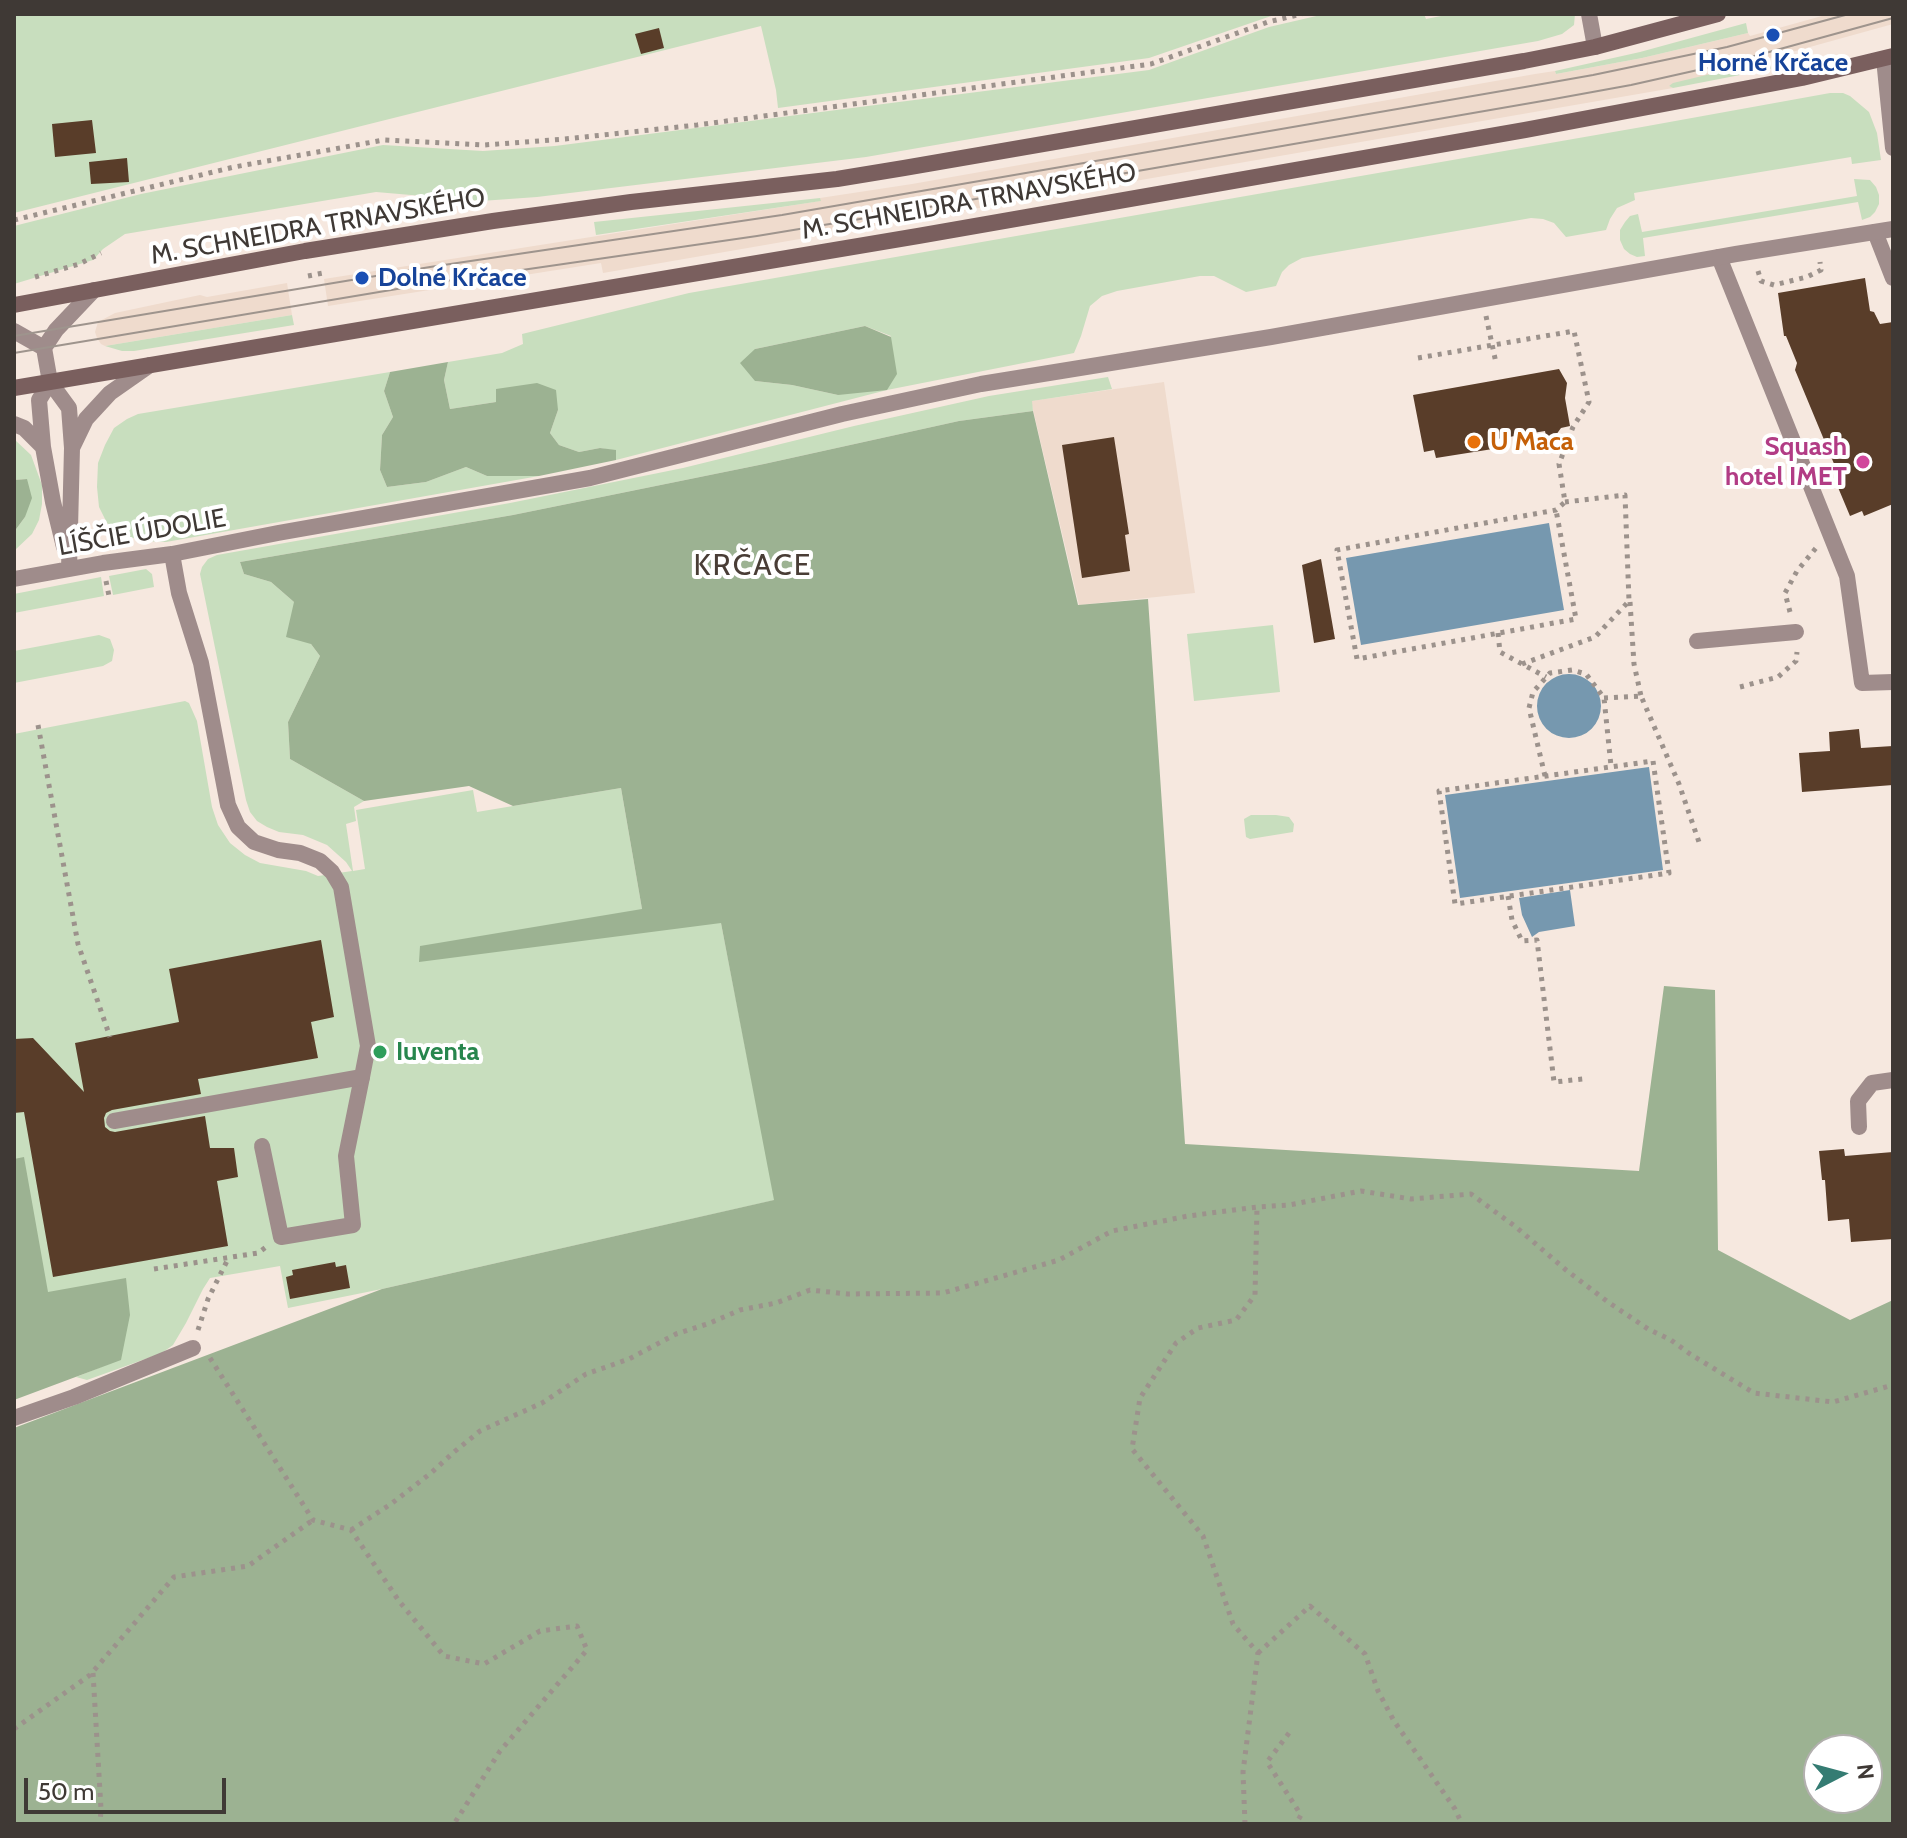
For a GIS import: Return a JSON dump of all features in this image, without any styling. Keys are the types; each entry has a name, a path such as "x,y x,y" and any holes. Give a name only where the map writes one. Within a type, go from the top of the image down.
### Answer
{"main road":[{"name":"M. SCHNEIDRA TRNAVSKÉHO","path":"14,305 305,251 493,221 890,171 1495,66 1595,47 1718,14"},
{"name":"M. SCHNEIDRA TRNAVSKÉHO","path":"14,388 903,239 1509,133 1729,93 1888,58"}],"street":[{"path":"1589,14 1595,47"},
{"path":"1888,58 1893,148"},
{"name":"LÍŠČIE ÚDOLIE","path":"14,579 172,554 590,478 842,414 981,384 1893,229"},
{"path":"1875,232 1893,278"},
{"path":"1719,257 1847,576 1862,683 1893,682"},
{"path":"69,569 72,448 69,408 50,382 44,348 56,330 94,290"},
{"path":"14,331 44,348"},
{"path":"72,448 86,419 110,393 150,365"},
{"path":"50,382 39,400 43,447 69,569"},
{"path":"14,424 24,428 43,447"},
{"path":"172,554 179,593 201,663 228,805 238,827 254,842 320,861 332,872 341,887 368,1046 346,1156 353,1225 281,1237 262,1146"},
{"path":"1697,641 1796,632"},
{"path":"114,1121 362,1077"},
{"path":"1859,1127 1858,1101 1872,1083 1893,1080"},
{"path":"14,1418 193,1348"}],"path":[{"path":"14,220 234,167 384,140 484,145 565,139 697,125 1151,64 1268,22 1302,14"},
{"path":"1752,252 1761,281 1774,285 1807,277 1821,270 1817,241"},
{"path":"31,278 79,264 101,253"},
{"path":"308,276 323,273"},
{"path":"1482,300 1496,363"},
{"path":"1418,358 1574,331 1589,402 1573,427 1559,464 1565,502"},
{"path":"1556,510 1576,619 1357,659 1337,550 1556,510 1565,502 1625,495 1634,664 1641,696 1679,784 1700,845"},
{"path":"1522,664 1595,637 1629,601"},
{"path":"1498,633 1500,652 1546,677"},
{"path":"1545,776 1529,708 1533,692 1550,673 1572,670 1586,674 1604,698 1611,766"},
{"path":"1604,698 1641,696"},
{"path":"38,725 78,944 110,1037"},
{"path":"1653,761 1669,873 1455,904 1439,791 1545,776 1653,761"},
{"path":"1508,896 1512,920 1522,941 1537,940 1554,1082 1583,1079"},
{"path":"351,1530 391,1504 480,1431 542,1403 586,1374 629,1359 676,1334 740,1310 776,1303 810,1290 848,1294 943,1293 1059,1260 1112,1231 1188,1216 1289,1205 1361,1191 1411,1199 1471,1194 1608,1302 1754,1393 1833,1402 1893,1385"},
{"path":"1257,1207 1255,1295 1236,1320 1198,1328 1176,1343 1140,1398 1132,1449 1203,1536 1233,1624 1258,1653"},
{"path":"154,1269 258,1253 281,1237"},
{"path":"229,1257 208,1299 193,1348 211,1358 313,1520 351,1530 399,1601 444,1656 484,1664 540,1631 577,1626 587,1650 500,1751 454,1824"},
{"path":"16,1726 93,1671 174,1577 248,1566 313,1520"},
{"path":"1245,1824 1243,1772 1258,1653 1310,1606 1365,1654 1378,1691 1394,1721 1455,1809 1462,1824"},
{"path":"93,1671 100,1824"},
{"path":"1289,1733 1267,1762 1301,1815 1296,1824"}],"shaded area":[{"path":"1829,14 1893,14 1893,24 1669,86 1673,88 603,273 601,263 328,306 324,279 820,201 820,198 1535,74 1555,71 1556,74 1748,33 1750,36"},
{"path":"287,283 292,315 105,346 95,332 98,322 115,313 200,295 207,297"},
{"path":"1164,382 1195,593 1079,605 1031,401"}],"green space":[{"path":"14,14 1277,14 1149,58 778,108 761,26 14,213"},
{"path":"1325,14 1424,14 1426,19 1451,14 1575,14 1574,25 1562,34 1538,41 866,157 481,201 376,192 125,234 93,260 14,284 14,226 141,194 383,145 483,151 555,146 1149,70 1269,27"},
{"path":"1746,23 1748,33 1642,58 1556,74 1555,71 1640,52"},
{"path":"1769,60 1771,69 1673,88 1669,86 1673,83"},
{"path":"1843,93 1869,112 1877,133 1881,160 1852,164 1851,157 1634,193 1635,200 1617,208 1606,230 1566,237 1554,223 1531,218 1302,258 1282,272 1276,286 1246,292 1214,276 1117,291 1102,296 1090,306 1074,353 887,390 616,460 616,451 600,448 579,452 559,445 550,433 558,410 496,390 496,402 450,409 444,380 448,362 502,353 523,344 522,334 689,293","holes":["865,326 891,336 838,395 755,381 755,349"]},
{"path":"1854,179 1870,180 1879,195 1875,212 1862,220 1858,202 1643,238 1645,256 1637,257 1624,249 1620,240 1620,230 1630,216 1638,214 1642,232 1857,196"},
{"path":"820,198 821,201 596,235 594,222"},
{"path":"292,315 294,325 134,351 105,346"},
{"path":"865,326 891,337 897,374 887,390 838,395 755,381 740,363 755,349"},
{"path":"448,362 444,380 450,409 496,402 496,389 537,383 556,390 558,410 550,433 559,445 579,452 600,448 616,450 616,460 539,476 487,476 466,467 426,482 387,487 380,470 382,435 393,417 384,391 390,372"},
{"path":"390,372 384,391 393,417 382,435 380,470 387,487 426,482 466,467 487,476 539,476 166,542 142,541 122,534 107,523 99,507 98,463 114,428 127,419 138,414"},
{"name":"Iuventa","path":"1108,377 1112,389 1032,401 1033,411 959,421 513,515 240,562 244,574 271,582 294,602 311,644 320,656 288,722 290,759 364,801 354,807 356,821 346,824 353,871 365,869 356,810 473,790 477,812 621,788 642,909 721,923 775,1200 288,1308 280,1266 210,1278 173,1345 162,1353 87,1380 76,1377 121,1359 42,1308 14,1173 14,734 185,701 189,703 197,721 212,807 218,825 230,843 260,863 318,876 352,871 327,845 303,835 267,827 250,812 200,574 208,559 510,503 683,468 989,396"},
{"path":"1033,411 1078,605 1148,599 1185,1144 1639,1171 1664,986 1715,990 1718,1250 1850,1320 1893,1300 1893,1824 14,1824 14,1428 382,1289 774,1200 721,923 419,962 420,946 642,909 621,788 513,806 469,786 364,801 290,759 288,722 320,656 311,644 286,637 294,602 271,582 244,574 240,562 513,515 959,421"},
{"path":"14,439 31,455 42,485 42,504 32,534 14,551 14,532 25,517 27,479 14,480"},
{"path":"27,479 32,498 25,517 14,532 14,480"},
{"path":"146,569 152,574 154,587 113,595 109,576"},
{"path":"101,577 104,596 14,613 14,594"},
{"path":"1273,625 1280,692 1194,701 1187,634"},
{"path":"99,635 110,639 114,650 112,661 103,666 14,683 14,651"},
{"path":"1251,815 1289,817 1294,824 1293,832 1250,839 1246,837 1244,819"},
{"path":"24,1157 48,1292 126,1278 130,1315 121,1360 14,1400 14,1159"}],"water":[{"path":"1549,523 1564,610 1361,645 1346,558"},
{"path":"1569,674 1587,680 1595,688 1601,706 1595,724 1587,732 1569,738 1551,732 1543,724 1537,706 1543,688 1551,680"},
{"path":"1649,767 1663,870 1460,898 1445,795"},
{"path":"1570,890 1575,926 1539,932 1532,937 1522,915 1519,898"}],"building":[{"path":"659,28 664,48 641,54 635,34"},
{"path":"92,120 96,153 55,157 52,124"},
{"path":"127,158 129,182 91,184 89,162"},
{"path":"1865,278 1870,311 1874,312 1880,324 1893,322 1893,504 1864,516 1862,511 1850,516 1837,485 1842,483 1784,336 1778,293"},
{"path":"1559,369 1567,383 1565,398 1570,426 1561,428 1548,446 1545,431 1497,439 1499,448 1436,458 1434,450 1424,452 1413,395"},
{"path":"1114,437 1129,534 1125,535 1130,571 1082,578 1062,445"},
{"path":"1321,559 1335,639 1314,643 1302,565"},
{"path":"1859,729 1861,748 1893,746 1893,785 1802,792 1799,753 1830,751 1829,732"},
{"path":"321,940 334,1017 311,1022 318,1058 198,1079 201,1094 112,1110 104,1118 105,1127 115,1132 205,1116 210,1148 234,1148 238,1177 217,1181 228,1246 53,1277 24,1112 14,1113 14,1039 33,1038 84,1092 75,1043 179,1022 169,969"},
{"path":"1844,1149 1845,1156 1893,1152 1893,1239 1851,1242 1849,1219 1828,1221 1819,1151"},
{"path":"335,1262 336,1267 346,1265 350,1288 290,1299 286,1277 293,1275 292,1270"}],"tram line":[{"path":"14,336 430,267 782,215 1525,87 1727,47 1849,14"},
{"path":"14,353 439,282 757,236 1554,99 1729,63 1893,18"}],"place":[{"name":"Horné Krčace","path":"1773,35"},
{"name":"Dolné Krčace","path":"362,278"},
{"name":"U Maca","path":"1474,442"},
{"name":"Squash hotel IMET","path":"1863,462"},
{"name":"Iuventa","path":"380,1052"}],"district":[{"name":"KRČACE","path":"753,566"}]}
